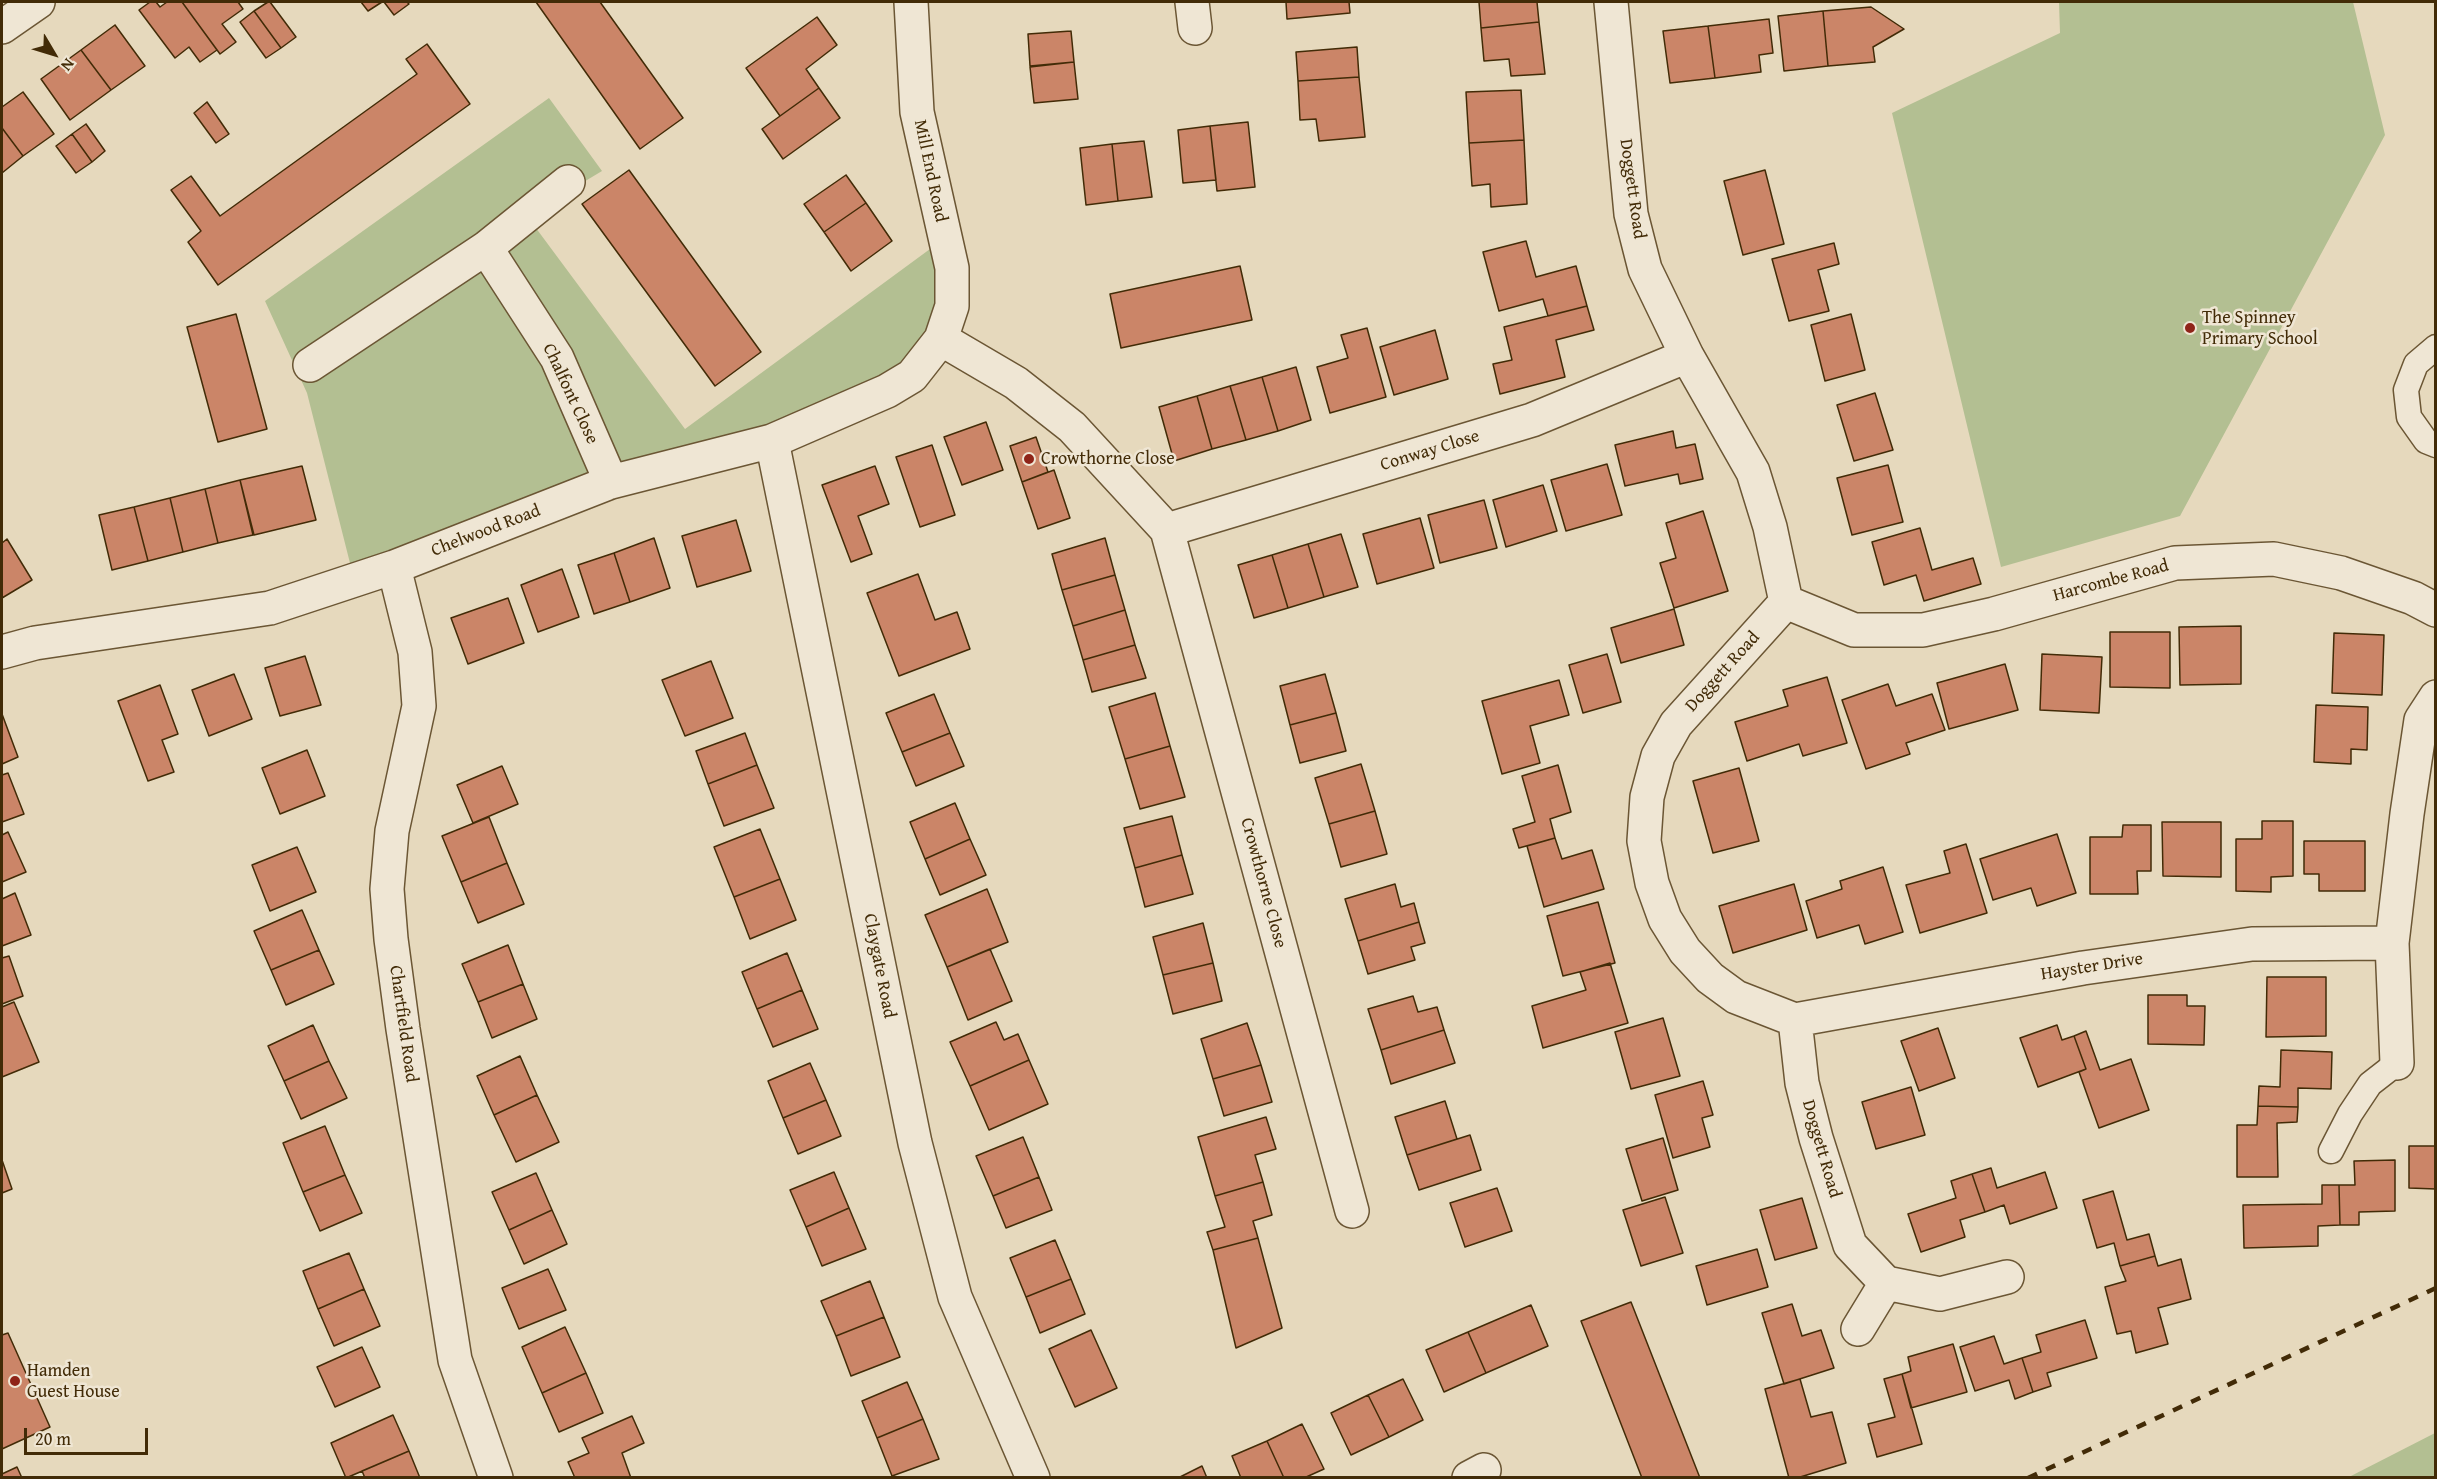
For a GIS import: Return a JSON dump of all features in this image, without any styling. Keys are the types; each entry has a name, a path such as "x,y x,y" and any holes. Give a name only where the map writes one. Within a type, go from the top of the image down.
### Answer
{"street":[{"path":"2,27 38,2"},
{"name":"Mill End Road","path":"911,2 917,112 952,268 952,306 941,339"},
{"name":"Doggett Road","path":"1611,2 1632,214 1645,268 1687,356 1754,472 1770,526 1786,602 1676,724 1658,756 1647,796 1644,842 1652,883 1665,919 1685,951 1710,978 1736,997 1795,1020 1802,1083 1816,1138 1850,1245 1886,1283"},
{"path":"310,365 486,248 568,182"},
{"name":"Chalfont Close","path":"486,248 557,358 611,482"},
{"name":"Chelwood Road","path":"2,652 35,643 270,608 394,567 611,482 772,441 899,384 912,376 941,339"},
{"name":"Crowthorne Close","path":"941,339 1016,383 1072,427 1167,530 1352,1211"},
{"name":"Conway Close","path":"1167,530 1532,420 1687,356"},
{"name":"Claygate Road","path":"772,441 915,1143 955,1297 1033,1478"},
{"name":"Harcombe Road","path":"1786,602 1854,630 1923,630 1994,614 2175,563 2274,559 2341,573 2413,597 2436,610"},
{"name":"Chartfield Road","path":"394,567 415,652 419,706 392,831 387,889 391,939 455,1360 496,1478"},
{"path":"2397,1064 2392,943 2421,720 2436,697"},
{"name":"Hayster Drive","path":"1795,1020 2082,968 2252,944 2392,943"},
{"path":"1858,1329 1886,1283 1940,1294 2007,1277"}],"lane":[{"path":"2436,347 2416,364 2406,390 2409,417 2426,441 2436,446"},
{"path":"2331,1151 2350,1114 2370,1084 2397,1064"}],"green space":[{"name":"The Spinney Primary School","path":"2059,2 2353,2 2385,135 2180,516 2001,567 1892,113 2060,33"},
{"path":"549,98 602,171 527,216 685,429 945,238 942,335 899,384 352,571 307,393 265,301"},
{"path":"2435,1433 2435,1477 2349,1477"}],"building":[{"path":"150,2 156,2 160,7 167,2 182,2 217,50 200,62 189,47 175,58 139,10"},
{"path":"182,2 238,2 243,9 222,24 236,42 220,54"},
{"path":"268,2 296,37 281,48 254,11"},
{"path":"361,2 382,2 368,11"},
{"path":"384,2 407,2 409,4 394,15"},
{"path":"536,2 600,2 683,118 640,149"},
{"path":"1286,2 1349,2 1350,13 1287,19"},
{"path":"1479,2 1537,2 1539,22 1481,28"},
{"path":"1871,7 1904,29 1873,47 1875,62 1828,66 1823,11"},
{"path":"254,11 281,48 266,58 240,22"},
{"path":"1823,11 1828,66 1784,71 1778,16"},
{"path":"817,17 837,45 806,69 819,88 780,116 746,68"},
{"path":"1769,19 1773,53 1759,55 1761,72 1715,78 1708,26"},
{"path":"1539,22 1545,74 1511,76 1509,59 1484,61 1481,28"},
{"path":"115,25 145,66 111,90 81,50"},
{"path":"1708,26 1715,78 1670,83 1663,31"},
{"path":"1071,31 1074,62 1030,66 1028,34"},
{"path":"427,44 470,104 218,285 188,242 201,231 171,190 191,176 220,216 417,74 406,59"},
{"path":"1357,47 1359,77 1298,81 1296,52"},
{"path":"81,50 111,90 70,120 41,79"},
{"path":"1074,62 1078,99 1034,103 1030,67"},
{"path":"1359,77 1365,137 1319,141 1316,119 1300,120 1298,81"},
{"path":"819,88 840,118 783,159 762,129"},
{"path":"1521,90 1524,140 1469,143 1466,92"},
{"path":"23,92 54,134 23,156 2,128 2,107"},
{"path":"207,102 229,134 216,143 194,113"},
{"path":"1248,122 1255,187 1217,191 1210,126"},
{"path":"86,124 105,151 92,162 72,134"},
{"path":"1210,126 1216,180 1183,183 1178,130"},
{"path":"2,128 23,156 2,173"},
{"path":"72,134 92,162 76,173 56,146"},
{"path":"1524,140 1527,204 1491,207 1490,184 1472,186 1469,143"},
{"path":"1144,141 1152,197 1118,201 1112,144"},
{"path":"1112,144 1118,201 1086,205 1080,148"},
{"path":"629,170 761,352 715,386 582,204"},
{"path":"1765,170 1784,244 1743,255 1724,181"},
{"path":"846,175 866,203 824,232 804,204"},
{"path":"866,203 892,241 851,271 824,232"},
{"path":"1526,241 1536,277 1576,266 1587,306 1548,316 1543,299 1499,311 1483,252"},
{"path":"1834,243 1839,264 1818,270 1829,311 1789,321 1772,259"},
{"path":"1240,266 1252,320 1121,348 1110,294"},
{"path":"1587,306 1594,330 1556,340 1565,377 1500,394 1493,364 1512,360 1504,327"},
{"path":"236,314 267,429 218,442 187,327"},
{"path":"1851,314 1865,370 1825,381 1811,325"},
{"path":"1367,328 1386,397 1330,413 1317,367 1348,358 1341,335"},
{"path":"1435,330 1448,379 1394,395 1380,347"},
{"path":"1296,367 1311,420 1278,431 1262,377"},
{"path":"1262,377 1278,431 1246,440 1230,386"},
{"path":"1230,386 1246,440 1212,449 1197,396"},
{"path":"1875,393 1893,450 1854,461 1837,405"},
{"path":"1197,396 1212,449 1174,461 1159,407"},
{"path":"986,422 1003,470 962,485 944,437"},
{"path":"1673,431 1676,448 1695,444 1703,479 1680,484 1678,474 1625,486 1615,445"},
{"name":"Crowthorne Close","path":"1036,437 1048,472 1022,482 1010,446"},
{"path":"932,445 955,515 920,527 896,457"},
{"path":"1607,464 1622,515 1566,531 1551,480"},
{"path":"1888,465 1903,522 1852,535 1837,478"},
{"path":"302,466 316,520 254,535 240,480"},
{"path":"875,466 889,504 858,516 872,554 851,562 822,485"},
{"path":"1054,470 1070,518 1038,529 1022,482"},
{"path":"240,480 253,535 218,543 205,489"},
{"path":"1543,485 1557,531 1506,547 1493,500"},
{"path":"205,489 218,543 183,552 170,498"},
{"path":"170,498 183,552 148,561 134,507"},
{"path":"1484,500 1497,548 1440,563 1428,515"},
{"path":"134,507 148,561 112,570 99,515"},
{"path":"1703,511 1728,591 1674,608 1660,563 1676,558 1666,523"},
{"path":"1420,518 1434,568 1377,584 1363,534"},
{"path":"736,520 751,571 697,587 682,536"},
{"path":"1920,528 1932,570 1973,558 1981,584 1924,601 1916,575 1884,585 1872,542"},
{"path":"1341,534 1358,587 1324,597 1308,544"},
{"path":"654,538 670,588 630,602 614,553"},
{"path":"1105,538 1115,575 1062,590 1052,554"},
{"path":"7,539 32,580 2,598 2,543"},
{"path":"1308,544 1324,597 1288,608 1272,555"},
{"path":"614,553 630,602 594,614 578,565"},
{"path":"1272,555 1288,608 1254,618 1238,565"},
{"path":"562,569 579,617 538,632 521,585"},
{"path":"918,574 935,620 957,612 970,649 899,676 867,593"},
{"path":"1115,575 1125,610 1073,626 1062,590"},
{"path":"508,598 524,643 468,664 451,618"},
{"path":"1674,609 1684,645 1621,663 1611,628"},
{"path":"1125,610 1135,645 1083,660 1073,626"},
{"path":"2241,626 2241,684 2180,685 2179,627"},
{"path":"2110,632 2170,632 2170,688 2110,687"},
{"path":"2334,633 2384,635 2382,695 2332,693"},
{"path":"1135,645 1146,678 1092,692 1083,660"},
{"path":"1607,654 1621,702 1583,713 1569,665"},
{"path":"2042,654 2102,657 2099,713 2040,710"},
{"path":"305,656 321,705 280,716 265,668"},
{"path":"711,661 733,718 685,736 662,680"},
{"path":"2005,664 2018,710 1949,729 1937,683"},
{"path":"234,674 252,719 209,736 192,690"},
{"path":"1325,674 1336,713 1290,725 1280,686"},
{"path":"1827,677 1847,743 1803,756 1799,744 1747,761 1735,722 1788,706 1783,690"},
{"path":"1559,680 1569,715 1530,726 1540,763 1502,774 1482,701"},
{"path":"1888,684 1896,706 1932,694 1945,730 1906,743 1910,754 1866,769 1842,700"},
{"path":"160,685 178,734 162,740 174,772 148,781 118,701"},
{"path":"1155,693 1170,746 1125,759 1109,707"},
{"path":"934,694 950,733 902,752 886,713"},
{"path":"2316,705 2368,707 2367,750 2351,749 2351,764 2314,762"},
{"path":"1336,713 1346,751 1300,763 1290,725"},
{"path":"2,714 18,757 2,764"},
{"path":"745,733 757,765 708,784 696,751"},
{"path":"950,733 964,766 916,786 902,752"},
{"path":"1170,746 1185,797 1140,809 1125,759"},
{"path":"307,750 325,796 280,814 262,768"},
{"path":"1361,764 1375,811 1329,824 1315,778"},
{"path":"757,765 774,808 724,826 708,784"},
{"path":"1558,765 1571,812 1550,819 1555,838 1519,848 1513,829 1535,822 1522,776"},
{"path":"502,766 518,804 473,823 457,785"},
{"path":"1739,768 1759,841 1713,853 1693,781"},
{"path":"8,773 24,814 2,822 2,775"},
{"path":"955,803 970,839 925,859 910,822"},
{"path":"1375,811 1387,854 1341,867 1329,824"},
{"path":"1172,816 1182,855 1135,868 1124,828"},
{"path":"489,817 507,863 461,882 442,836"},
{"path":"2262,821 2293,821 2293,876 2271,877 2271,892 2236,891 2236,839 2262,839"},
{"path":"2162,822 2221,822 2221,877 2163,876"},
{"path":"2123,825 2151,825 2151,871 2137,871 2138,894 2090,894 2090,837 2122,837"},
{"path":"760,829 780,879 734,897 714,847"},
{"path":"8,832 26,872 2,882 2,835"},
{"path":"2057,834 2076,893 2037,906 2031,888 1993,900 1980,859"},
{"path":"1555,838 1562,859 1592,850 1604,889 1544,907 1527,846"},
{"path":"970,839 986,875 940,895 925,859"},
{"path":"2304,841 2365,841 2365,891 2319,891 2319,874 2304,874"},
{"path":"1966,844 1987,913 1920,933 1906,885 1950,873 1944,851"},
{"path":"297,847 316,892 270,911 252,865"},
{"path":"1182,855 1193,894 1145,907 1135,868"},
{"path":"507,863 524,904 478,923 461,882"},
{"path":"1883,867 1903,932 1865,944 1859,925 1817,938 1806,901 1842,889 1840,881"},
{"path":"780,879 796,920 750,939 734,897"},
{"path":"1395,884 1401,907 1414,903 1419,922 1358,941 1345,899"},
{"path":"1794,884 1807,930 1733,953 1719,906"},
{"path":"987,889 1008,942 947,967 925,915"},
{"path":"15,893 31,935 2,946 2,899"},
{"path":"1598,902 1615,963 1563,976 1547,916"},
{"path":"302,910 319,950 271,970 254,931"},
{"path":"1419,922 1425,943 1411,947 1415,960 1368,974 1358,941"},
{"path":"1203,923 1213,963 1163,975 1153,937"},
{"path":"508,945 523,984 478,1002 462,964"},
{"path":"990,949 1012,1001 968,1020 947,967"},
{"path":"319,950 334,984 286,1005 271,970"},
{"path":"787,953 802,990 757,1009 742,972"},
{"path":"9,956 23,996 2,1004 2,958"},
{"path":"1213,963 1222,1001 1173,1014 1163,975"},
{"path":"1610,963 1628,1023 1543,1048 1532,1006 1586,990 1580,972"},
{"path":"2267,977 2326,977 2326,1036 2266,1037"},
{"path":"523,984 537,1019 492,1038 478,1002"},
{"path":"802,990 818,1029 773,1047 757,1009"},
{"path":"2148,995 2187,995 2187,1006 2205,1006 2204,1045 2148,1044"},
{"path":"1413,996 1418,1012 1437,1007 1444,1030 1381,1050 1368,1009"},
{"path":"14,1002 39,1062 2,1077 2,1007"},
{"path":"1663,1018 1680,1076 1631,1089 1615,1032"},
{"path":"996,1022 1004,1040 1018,1034 1029,1060 970,1086 950,1042"},
{"path":"1247,1023 1261,1065 1213,1079 1201,1039"},
{"path":"313,1025 329,1061 284,1081 268,1046"},
{"path":"2057,1025 2062,1040 2074,1036 2086,1069 2038,1087 2020,1038"},
{"path":"1938,1028 1955,1078 1919,1091 1901,1041"},
{"path":"1444,1030 1455,1063 1391,1084 1381,1050"},
{"path":"2086,1031 2100,1070 2131,1059 2149,1110 2099,1128 2079,1072 2086,1069 2074,1036"},
{"path":"2281,1050 2332,1052 2331,1089 2298,1088 2298,1107 2258,1106 2259,1086 2280,1087"},
{"path":"520,1056 537,1095 494,1115 477,1076"},
{"path":"1029,1060 1048,1104 989,1130 970,1086"},
{"path":"329,1061 347,1098 301,1119 284,1081"},
{"path":"810,1063 826,1100 783,1118 768,1081"},
{"path":"1261,1065 1272,1102 1224,1116 1213,1079"},
{"path":"1703,1081 1713,1115 1702,1118 1710,1147 1673,1158 1655,1095"},
{"path":"1911,1087 1925,1135 1876,1149 1862,1102"},
{"path":"537,1095 559,1142 516,1162 494,1115"},
{"path":"826,1100 841,1136 798,1154 783,1118"},
{"path":"1445,1101 1457,1139 1407,1155 1395,1117"},
{"path":"2258,1106 2298,1107 2297,1122 2277,1123 2278,1177 2237,1177 2237,1125 2257,1125"},
{"path":"1266,1117 1276,1149 1255,1155 1263,1182 1215,1196 1198,1137"},
{"path":"325,1126 345,1175 303,1192 283,1143"},
{"path":"1470,1135 1481,1170 1419,1190 1407,1155"},
{"path":"1023,1137 1039,1177 993,1196 976,1156"},
{"path":"1663,1138 1678,1190 1642,1201 1626,1149"},
{"path":"2409,1146 2436,1146 2436,1189 2409,1188"},
{"path":"2,1160 12,1189 2,1193"},
{"path":"2395,1160 2395,1211 2359,1212 2359,1225 2340,1225 2339,1185 2355,1185 2354,1161"},
{"path":"1991,1168 1997,1188 2045,1172 2057,1208 2010,1224 2004,1205 1985,1212 1972,1174"},
{"path":"834,1172 849,1208 806,1227 790,1190"},
{"path":"536,1173 552,1210 509,1230 492,1192"},
{"path":"1972,1174 1985,1212 1960,1220 1965,1237 1921,1252 1908,1214 1956,1198 1951,1181"},
{"path":"345,1175 362,1213 320,1231 303,1192"},
{"path":"1039,1177 1052,1210 1006,1228 993,1196"},
{"path":"1263,1182 1272,1215 1253,1221 1258,1238 1213,1250 1207,1232 1225,1227 1215,1196"},
{"path":"2322,1185 2339,1185 2340,1225 2318,1226 2318,1246 2244,1248 2243,1205 2322,1204"},
{"path":"1497,1188 1512,1231 1465,1247 1450,1203"},
{"path":"2113,1191 2127,1240 2149,1234 2155,1256 2120,1266 2114,1243 2097,1248 2083,1200"},
{"path":"1665,1197 1683,1253 1641,1266 1623,1210"},
{"path":"1802,1198 1817,1248 1775,1260 1760,1210"},
{"path":"849,1208 866,1249 822,1266 806,1227"},
{"path":"552,1210 567,1244 524,1264 509,1230"},
{"path":"1258,1238 1282,1328 1236,1348 1213,1250"},
{"path":"1055,1240 1071,1279 1026,1297 1010,1258"},
{"path":"1757,1249 1768,1287 1707,1305 1696,1266"},
{"path":"349,1253 364,1289 318,1309 303,1271"},
{"path":"2155,1256 2158,1266 2181,1259 2191,1299 2158,1308 2168,1344 2136,1353 2131,1331 2117,1334 2105,1287 2126,1281 2120,1266"},
{"path":"548,1269 566,1310 519,1329 502,1288"},
{"path":"1071,1279 1085,1314 1040,1333 1026,1297"},
{"path":"870,1281 884,1317 836,1336 821,1301"},
{"path":"364,1289 380,1326 334,1346 318,1309"},
{"path":"1631,1302 1700,1478 1642,1478 1581,1321"},
{"path":"1792,1304 1802,1336 1821,1330 1834,1368 1784,1384 1762,1313"},
{"path":"1531,1305 1548,1346 1486,1373 1468,1332"},
{"path":"884,1317 900,1357 851,1376 836,1336"},
{"path":"2085,1320 2097,1358 2047,1373 2051,1386 2033,1392 2022,1358 2041,1352 2036,1335"},
{"path":"565,1327 586,1373 542,1393 522,1347"},
{"path":"1091,1330 1117,1388 1075,1407 1049,1349"},
{"path":"1468,1332 1486,1373 1444,1392 1426,1350"},
{"name":"Hamden Guest House","path":"8,1333 50,1427 2,1449 2,1335"},
{"path":"1994,1336 2004,1364 2022,1358 2033,1392 2015,1399 2009,1380 1975,1391 1960,1347"},
{"path":"1953,1344 1967,1392 1911,1408 1902,1374 1911,1371 1908,1357"},
{"path":"362,1347 380,1387 335,1407 317,1367"},
{"path":"586,1373 603,1413 559,1432 542,1393"},
{"path":"1902,1374 1922,1444 1877,1457 1868,1424 1895,1417 1884,1379"},
{"path":"1403,1379 1423,1420 1389,1437 1368,1395"},
{"path":"1800,1379 1811,1417 1832,1412 1846,1463 1797,1478 1789,1478 1765,1389"},
{"path":"907,1382 923,1419 877,1438 862,1401"},
{"path":"1368,1395 1389,1437 1351,1455 1331,1413"},
{"path":"393,1415 409,1451 346,1478 331,1443"},
{"path":"632,1416 644,1443 622,1453 631,1478 575,1478 568,1462 589,1453 582,1438"},
{"path":"923,1419 939,1459 892,1476 877,1438"},
{"path":"1302,1424 1324,1469 1304,1478 1284,1478 1267,1441"},
{"path":"1267,1441 1284,1478 1241,1478 1232,1456"},
{"path":"409,1451 420,1478 365,1478 362,1471"},
{"path":"1202,1466 1207,1478 1178,1478"},
{"path":"17,1467 22,1478 2,1478 2,1474"}],"railway":[{"path":"2028,1478 2436,1288"}],"place":[{"name":"The Spinney Primary School","path":"2190,328"},
{"name":"Crowthorne Close","path":"1029,459"},
{"name":"Hamden Guest House","path":"15,1381"}]}
